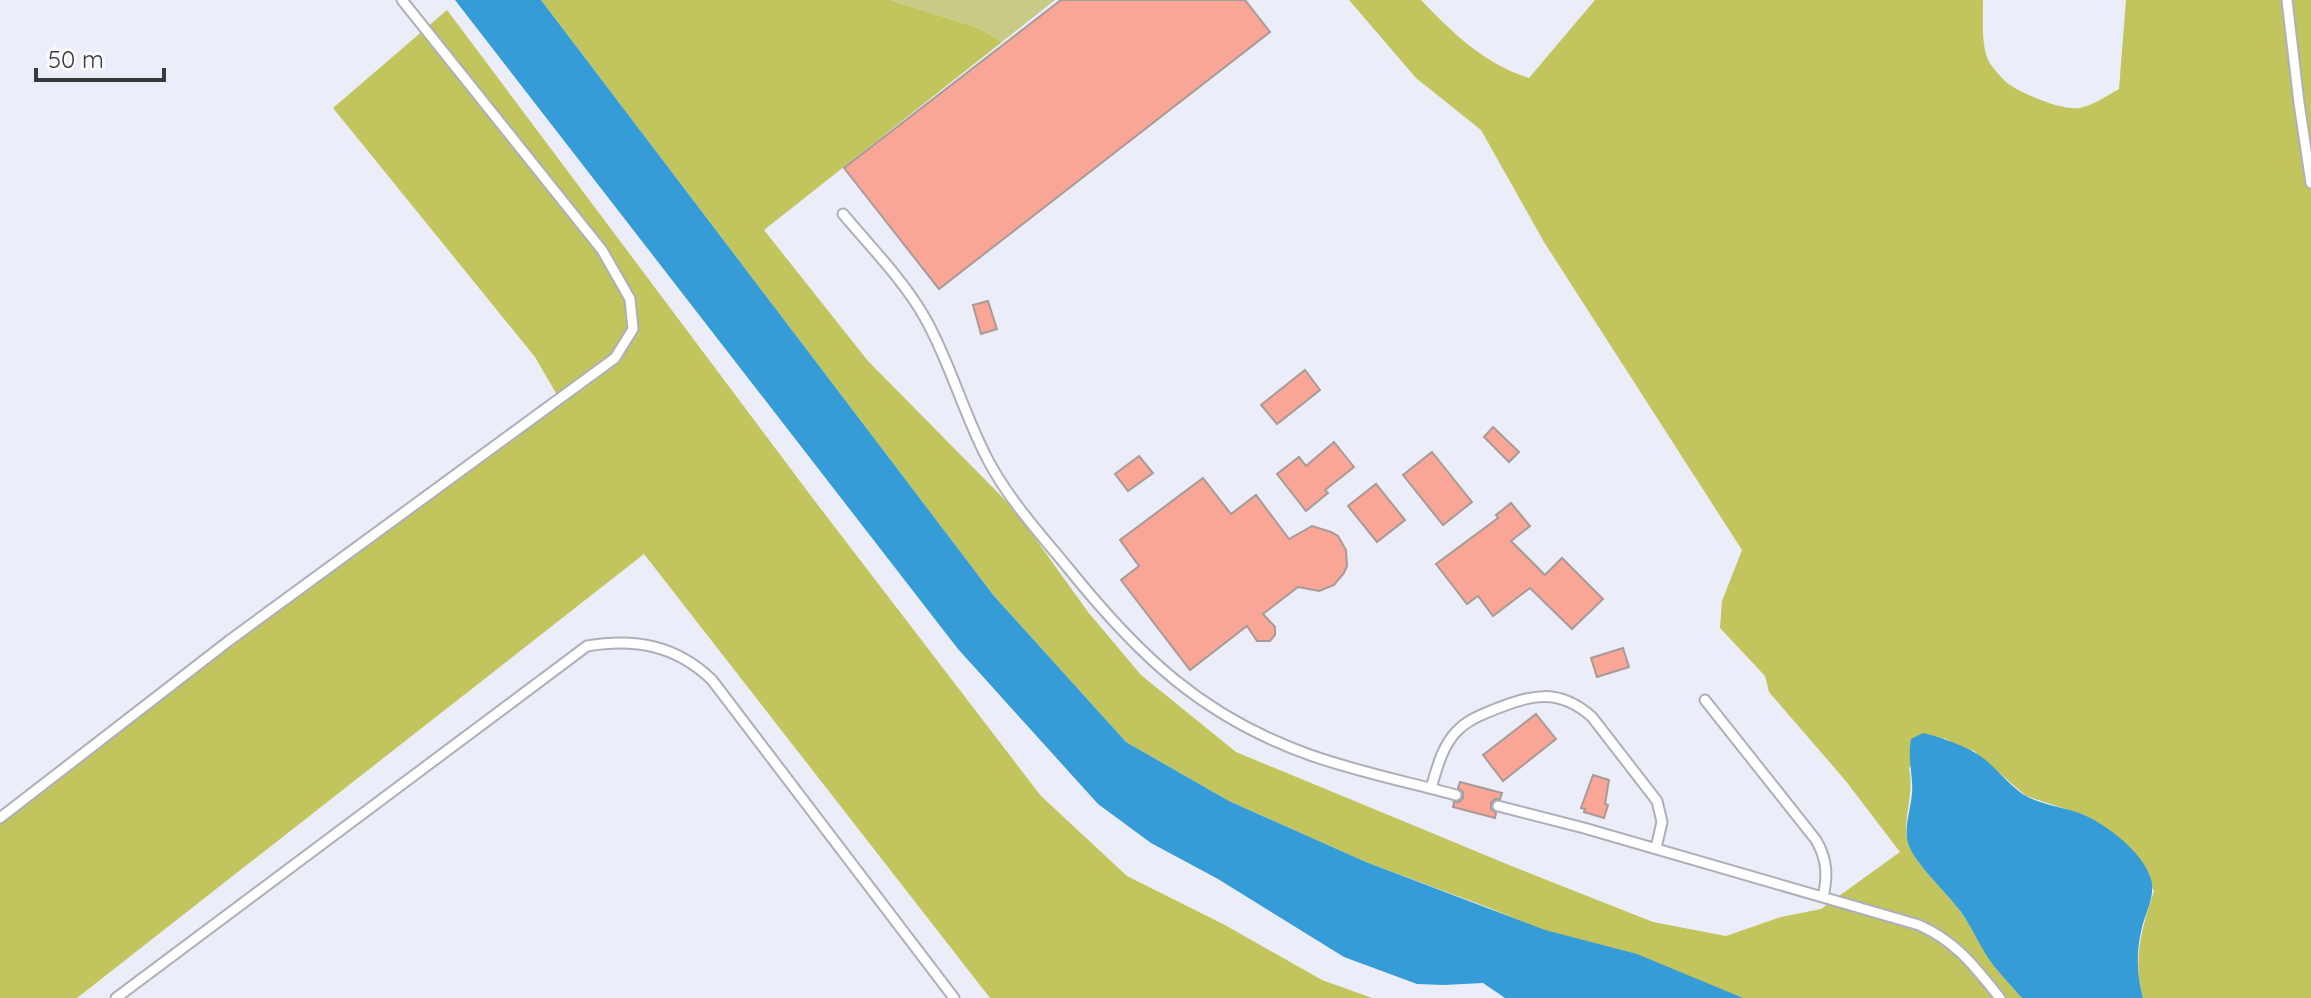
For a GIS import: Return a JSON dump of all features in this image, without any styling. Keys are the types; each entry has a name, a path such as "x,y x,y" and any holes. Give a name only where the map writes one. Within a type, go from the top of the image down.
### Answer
{"lane":[{"path":"0,818 230,640 615,358 633,329 630,299 602,250 402,0"},
{"path":"2287,0 2311,183"},
{"path":"843,214 909,293 924,316 981,445 1009,495 1138,649 1194,695 1257,733 1324,760 1456,795"},
{"path":"116,998 587,646 613,641 641,643 681,656 712,680 954,998"},
{"path":"1431,788 1442,752 1449,740 1471,719 1523,699 1549,696 1562,699 1592,717 1657,801 1662,822 1656,848"},
{"path":"1705,700 1816,840 1827,870 1823,897"},
{"path":"1498,806 1905,920 1946,939 1969,959 2000,998"}],"green space":[{"path":"890,0 1055,0 1002,42 979,28"}],"shaded area":[{"path":"541,0 890,0 979,28 1002,42 764,230 868,361 1015,510 1088,612 1141,675 1236,752 1653,922 1726,936 1781,917 1821,909 1900,852 1845,780 1769,692 1765,676 1720,628 1722,601 1742,550 1544,242 1481,130 1416,78 1349,0 1421,0 1483,56 1529,78 1595,0 1983,0 1985,49 1989,62 2005,81 2052,104 2080,108 2119,89 2126,0 2311,0 2311,998 2143,998 2138,957 2154,891 2126,844 2084,815 2026,796 1974,751 1944,738 1909,768 1908,842 1916,859 1965,918 1993,965 2022,998 1705,998 1487,907 1366,862 1229,801 1126,742 994,596"},
{"path":"447,10 811,496 1041,796 1127,876 1225,925 1322,980 1372,998 990,998 644,554 77,998 0,998 0,825 557,395 535,357 333,108"}],"water":[{"path":"455,0 541,0 994,596 1126,742 1229,801 1366,862 1545,930 1637,954 1743,998 1505,998 1483,983 1417,984 1344,957 1218,879 1151,843 1098,804 958,649"},
{"path":"1923,733 1974,752 2019,791 2045,804 2092,819 2132,849 2147,869 2152,886 2138,949 2138,974 2143,998 2022,998 1996,969 1961,912 1924,868 1908,843 1912,790 1910,745 1911,739"}],"building":[{"path":"1061,0 1245,0 1270,32 939,289 844,168"},
{"path":"988,301 997,329 981,334 973,305"},
{"path":"1305,370 1320,390 1277,424 1261,405"},
{"path":"1493,427 1519,452 1509,462 1484,437"},
{"path":"1334,442 1354,467 1325,490 1328,493 1306,511 1277,474 1299,457 1306,466"},
{"path":"1432,452 1472,502 1443,525 1403,475"},
{"path":"1139,456 1153,473 1128,491 1115,474"},
{"path":"1203,478 1231,514 1256,495 1289,539 1312,526 1338,536 1346,550 1347,566 1334,585 1319,591 1298,587 1263,614 1275,627 1275,635 1270,641 1257,641 1247,626 1190,670 1121,580 1139,566 1120,540"},
{"path":"1376,484 1405,520 1377,542 1348,506"},
{"path":"1511,503 1530,526 1511,541 1545,575 1562,558 1603,599 1572,629 1530,588 1493,616 1478,596 1467,604 1436,564 1498,518 1496,515"},
{"path":"1623,648 1629,667 1597,677 1591,658"},
{"path":"1536,714 1556,739 1503,781 1483,755"},
{"path":"1593,775 1609,780 1604,818 1584,812 1585,809 1581,808"},
{"path":"1460,782 1502,793 1500,799 1491,803 1495,818 1453,807 1454,802 1463,798 1463,792 1458,788"}]}
